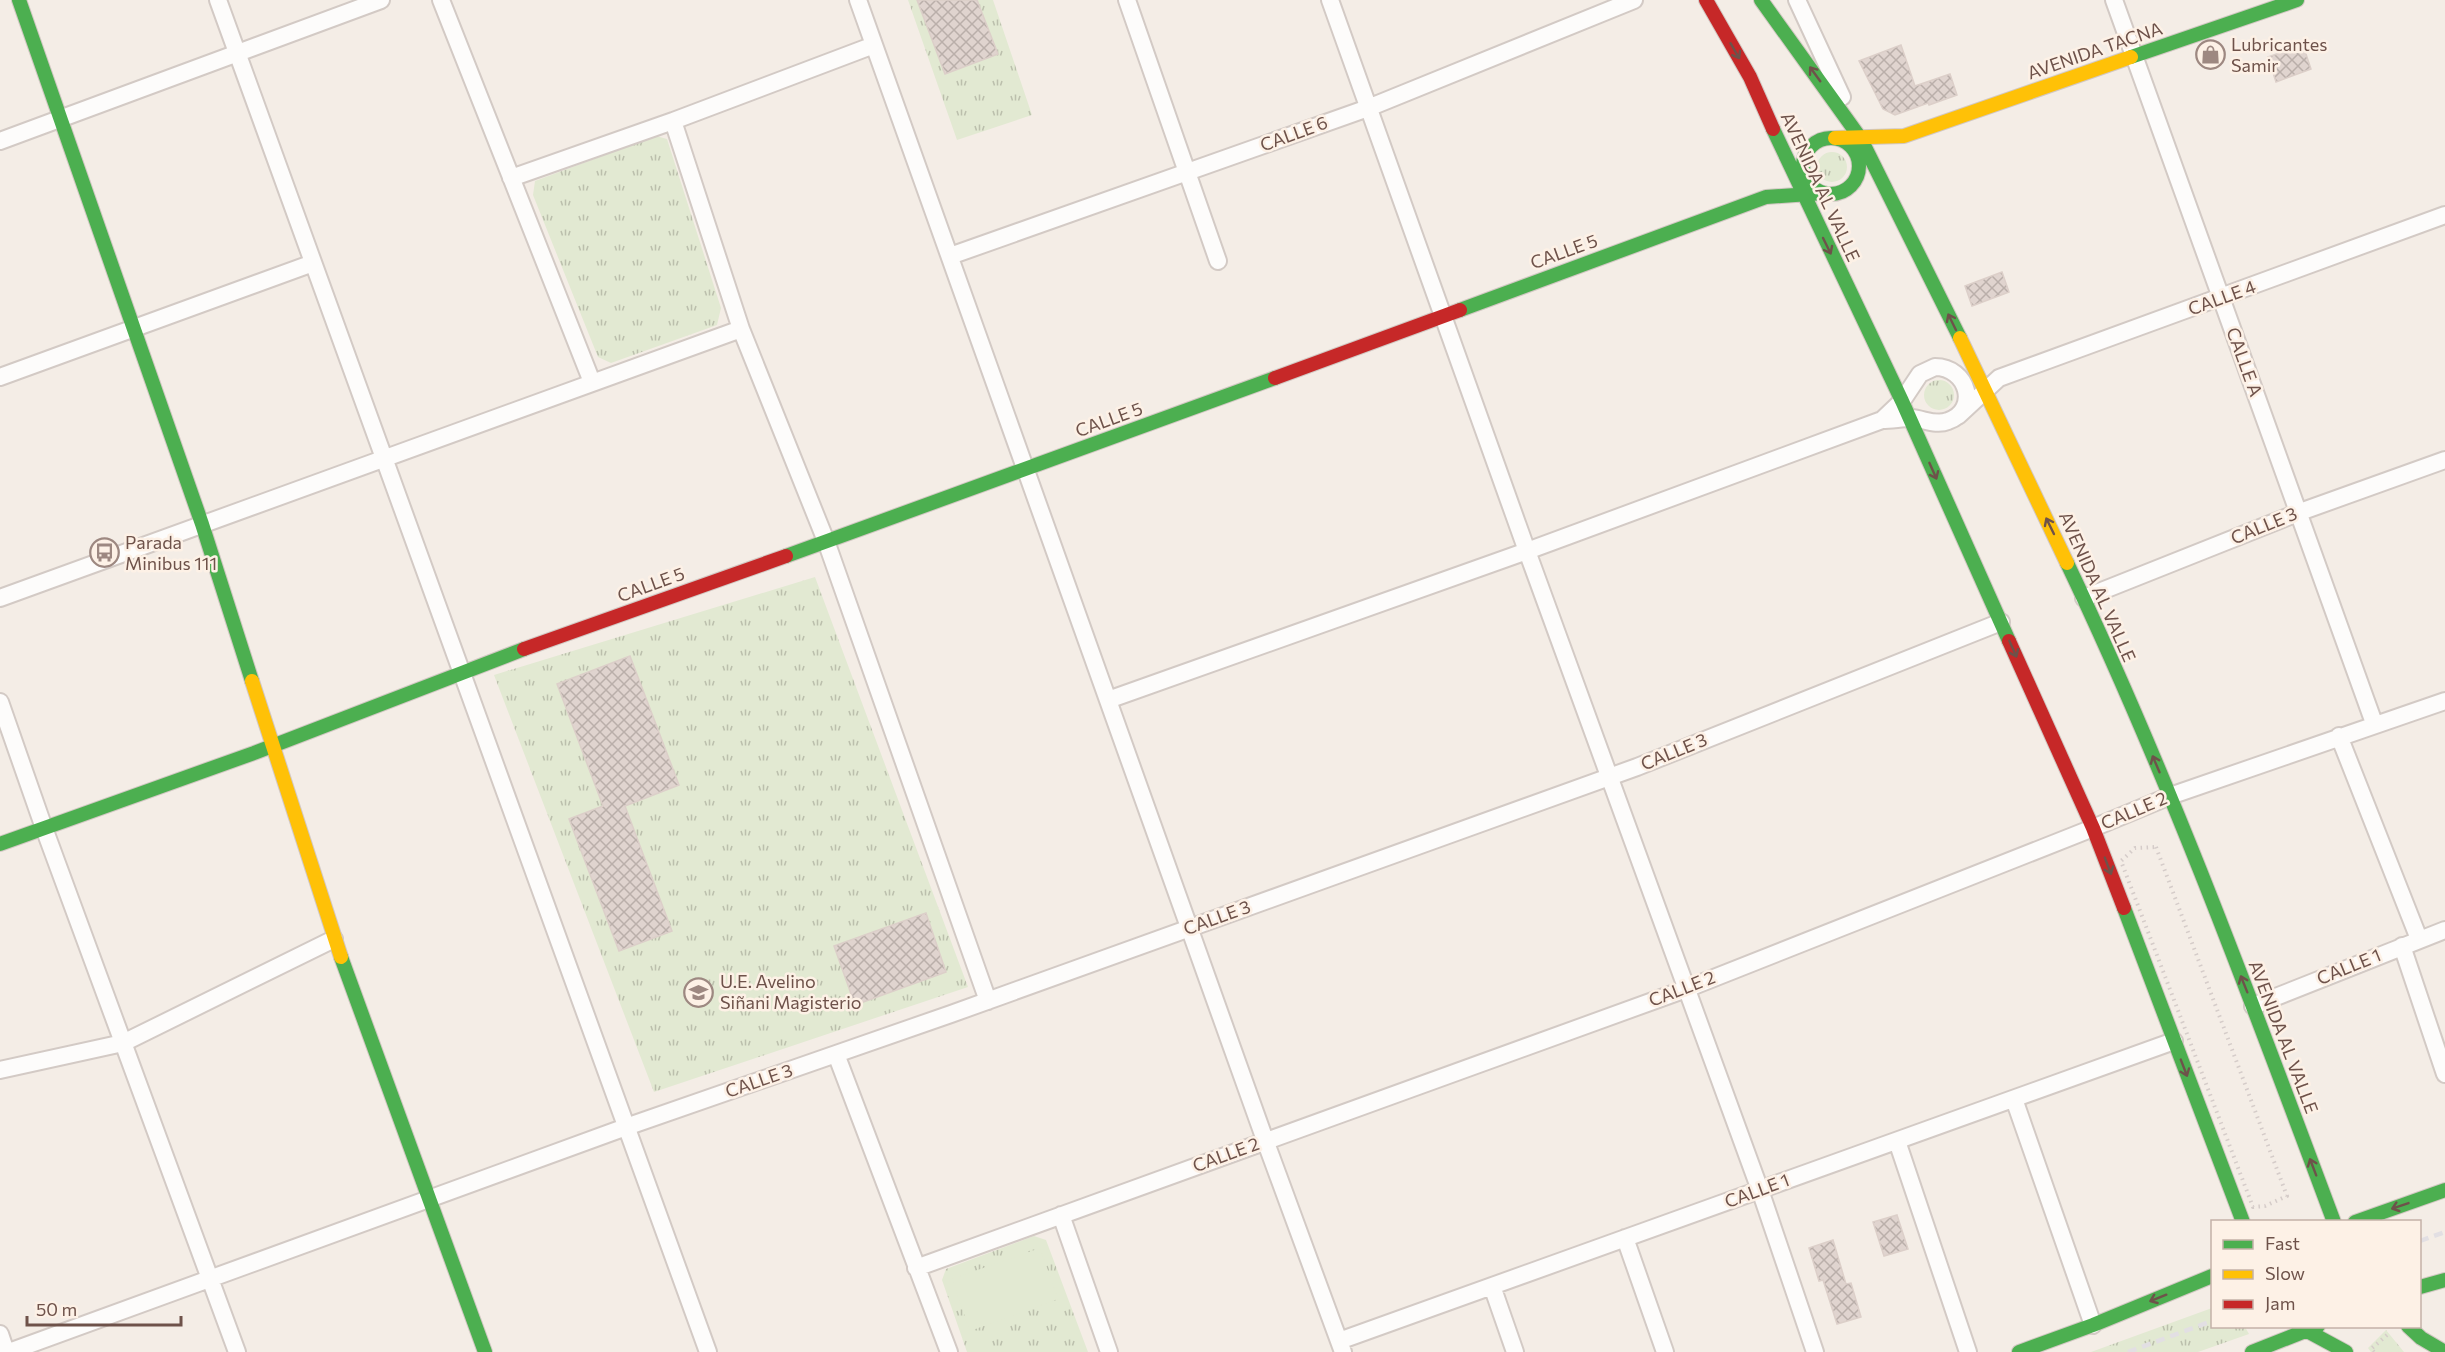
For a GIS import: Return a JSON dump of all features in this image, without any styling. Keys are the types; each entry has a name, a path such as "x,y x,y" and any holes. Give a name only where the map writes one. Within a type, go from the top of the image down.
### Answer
{"main road":[{"path":"19,0 202,524 334,939 485,1352"},
{"name":"AVENIDA AL VALLE","path":"1706,0 1750,76 1802,194 1906,395"},
{"name":"AVENIDA AL VALLE","path":"1761,0 1861,139 1882,157 1978,375 2084,598 2170,796 2253,1006 2334,1220"},
{"name":"AVENIDA TACNA","path":"1836,138 1905,136 2298,0"},
{"name":"AVENIDA TACNA","path":"1850,186 1905,136"},
{"path":"1836,138 1851,146 1858,161 1858,171 1850,186 1842,191 1824,193 1809,184 1805,176 1803,159 1812,145 1819,140 1836,138"},
{"name":"CALLE 5","path":"1766,196 1803,159"},
{"name":"CALLE 5","path":"0,844 254,753 272,744 461,672 1026,470 1766,196 1824,193"},
{"path":"1916,419 2001,622 2093,828 2243,1220"},
{"path":"2358,1220 2445,1190"},
{"path":"2019,1352 2093,1325 2211,1276"},
{"path":"2421,1287 2445,1280"},
{"path":"2252,1352 2307,1328 2346,1352"},
{"path":"2410,1328 2421,1338 2445,1352"}],"street":[{"path":"218,0 386,457 461,672 708,1352"},
{"path":"0,141 381,0"},
{"path":"441,0 592,382"},
{"path":"858,0 1265,1140 1341,1346"},
{"path":"1127,0 1218,261"},
{"path":"1330,0 1527,551 1760,1190 1815,1352"},
{"name":"CALLE 6","path":"950,256 1368,108 1634,0"},
{"path":"1797,0 1861,139"},
{"name":"CALLE A","path":"2114,0 2374,723"},
{"path":"511,178 673,121 874,45"},
{"path":"673,121 741,328 826,542 988,1001"},
{"name":"CALLE 4","path":"1958,416 1999,378 2445,215"},
{"path":"0,376 313,263"},
{"path":"0,598 741,328"},
{"path":"1108,700 1527,551 1882,420 1916,419 1941,423 1958,416 1963,408 1966,391 1964,382 1952,370 1944,367 1927,369 1882,420"},
{"name":"CALLE 4","path":"1952,370 1999,378"},
{"path":"1906,395 1916,419"},
{"name":"CALLE 3","path":"2084,598 2300,512 2445,460"},
{"name":"CALLE 3","path":"8,1352 211,1280 427,1198 988,1001 1610,777 2001,622"},
{"name":"CALLE 2","path":"916,1268 1686,988 2170,796 2374,723 2445,701"},
{"path":"0,702 44,828 237,1352"},
{"path":"2338,736 2419,939"},
{"name":"CALLE 1","path":"2253,1006 2445,930"},
{"path":"0,1070 123,1044 334,939"},
{"path":"2402,946 2445,1074"},
{"name":"CALLE 1","path":"1341,1346 1492,1286 2174,1041"},
{"path":"836,1054 949,1352"},
{"path":"2014,1099 2093,1325"},
{"path":"1897,1141 1968,1352"},
{"path":"1061,1215 1109,1352"},
{"path":"1625,1238 1665,1352"},
{"path":"1492,1286 1515,1352"},
{"path":"0,1334 8,1352"}],"path":[{"path":"2156,847 2287,1196 2265,1206 2253,1207 2121,861 2135,848 2156,847"},
{"path":"2374,1352 2371,1348 2386,1334 2393,1343"}],"green space":[{"path":"908,0 993,0 1032,115 957,140"},
{"path":"656,136 667,139 721,308 717,325 611,363 598,357 533,195 535,181"},
{"path":"1832,152 1842,157 1847,167 1842,177 1832,182 1822,177 1817,167 1822,157"},
{"path":"1939,380 1945,381 1953,389 1953,401 1945,409 1939,410 1933,409 1925,401 1924,395 1925,389 1933,381"},
{"path":"815,577 968,987 654,1092 494,675"},
{"path":"1034,1236 1046,1240 1088,1352 967,1352 942,1280 946,1269"},
{"path":"1040,1248 1058,1299 970,1331 952,1279"},
{"path":"2211,1308 2211,1328 2246,1328 2249,1334 2198,1352 2091,1352"},
{"path":"2386,1330 2404,1352 2371,1352 2368,1348"}],"building":[{"path":"917,0 977,0 998,54 945,74"},
{"path":"1901,45 1915,86 1950,74 1957,95 1895,115 1883,109 1859,61"},
{"path":"2303,45 2311,69 2276,82 2268,57"},
{"path":"2002,272 2009,292 1972,306 1965,286"},
{"path":"630,656 679,785 625,806 672,931 619,951 569,819 603,806 557,684"},
{"path":"926,913 946,972 855,1005 834,946"},
{"path":"1897,1215 1908,1249 1884,1256 1873,1222"},
{"path":"1833,1240 1846,1284 1851,1283 1861,1317 1837,1324 1823,1280 1819,1281 1809,1248"}],"railway":[{"path":"2421,1241 2445,1232"},
{"path":"2128,1352 2211,1321"}],"traffic: fast":[{"path":"19,0 202,524 252,681"},
{"path":"1761,0 1861,139 1960,338"},
{"path":"2131,57 2297,0"},
{"path":"1773,129 1902,401 2009,641"},
{"path":"1831,138 1842,140 1851,146 1857,155 1859,166 1857,177 1851,186 1842,192 1831,194 1820,192 1811,186 1805,177 1803,166 1805,155 1811,146 1820,140 1831,138"},
{"path":"1460,310 1766,197 1824,193"},
{"path":"786,556 1275,378"},
{"path":"2067,563 2140,725 2208,890 2333,1220"},
{"path":"0,844 254,753 524,649"},
{"path":"2124,908 2242,1220"},
{"path":"341,957 485,1352"},
{"path":"2361,1220 2445,1190"},
{"path":"2019,1352 2093,1325 2211,1276"},
{"path":"2421,1287 2445,1280"},
{"path":"2302,1328 2346,1352"},
{"path":"2252,1352 2313,1328"},
{"path":"2410,1328 2421,1338 2445,1352"}],"traffic: slow":[{"path":"1835,138 1904,136 2131,57"},
{"path":"1960,338 2067,563"},
{"path":"252,681 341,957"}],"traffic: jam":[{"path":"1706,0 1750,77 1773,129"},
{"path":"1275,378 1460,310"},
{"path":"524,649 786,556"},
{"path":"2009,641 2093,828 2124,908"}],"place":[{"name":"Lubricantes Samir","path":"2210,55"},
{"name":"Parada Minibus 111","path":"104,553"},
{"name":"U.E. Avelino Siñani Magisterio","path":"699,992"}]}
